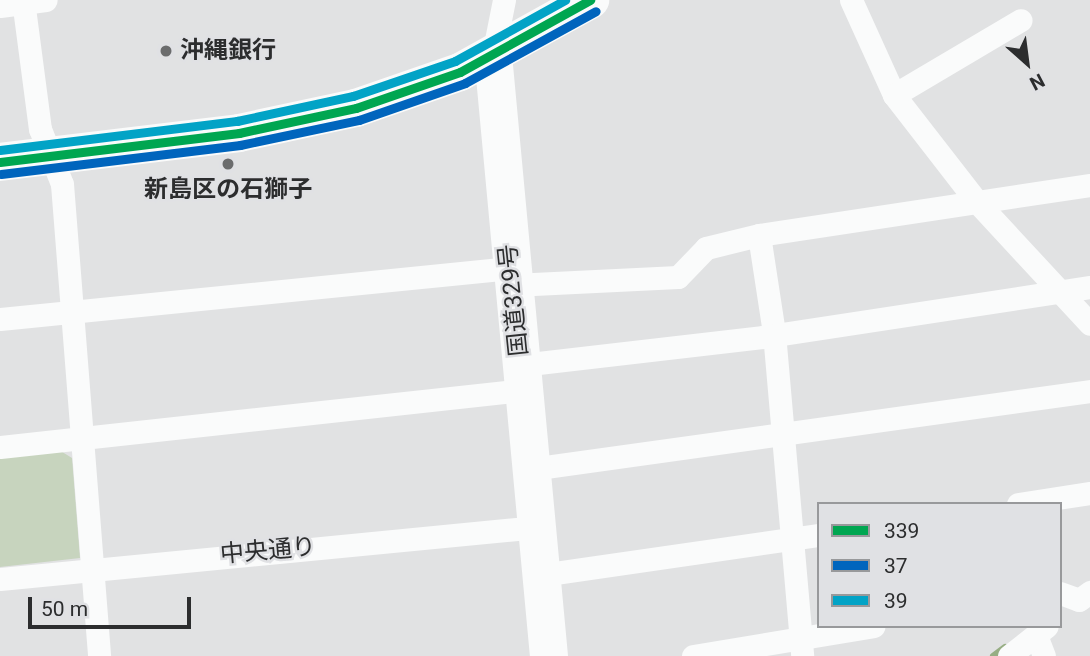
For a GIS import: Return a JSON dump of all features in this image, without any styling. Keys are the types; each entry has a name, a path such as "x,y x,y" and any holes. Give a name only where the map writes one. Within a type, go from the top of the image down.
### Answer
{"highway":[{"path":"0,162 320,117 428,84 493,55 590,0"},
{"name":"国道329号","path":"493,55 550,656"}],"street":[{"path":"493,55 504,0"},
{"path":"0,6 31,1 40,129 62,184 80,441 99,656"},
{"path":"860,4 894,95 976,202 1065,292 1090,324"},
{"path":"894,95 1021,20"},
{"path":"0,319 512,277 678,277 706,248 759,235 1090,185"},
{"path":"759,235 774,334 801,648"},
{"path":"0,447 80,441 522,377 774,334 1090,287"},
{"path":"531,469 1090,391"},
{"path":"1030,502 1090,492"},
{"name":"中央通り","path":"0,579 91,568 537,527"},
{"path":"541,575 817,535"},
{"path":"1062,613 1077,595"},
{"path":"693,656 801,648 867,628"},
{"path":"1009,656 1042,639"}],"green space":[{"path":"59,450 72,458 80,558 0,567 0,455"}],"waterway":[{"path":"993,656 1005,647"}],"transit line":[{"name":"39","path":"0,150 237,121 353,96 455,61 565,0"},
{"name":"339","path":"0,162 239,133 356,108 460,72 590,0"},
{"name":"37","path":"1,174 240,145 359,120 465,83 596,11"}],"place":[{"name":"沖縄銀行","path":"166,51"},
{"name":"新島区の石獅子","path":"228,164"}]}
